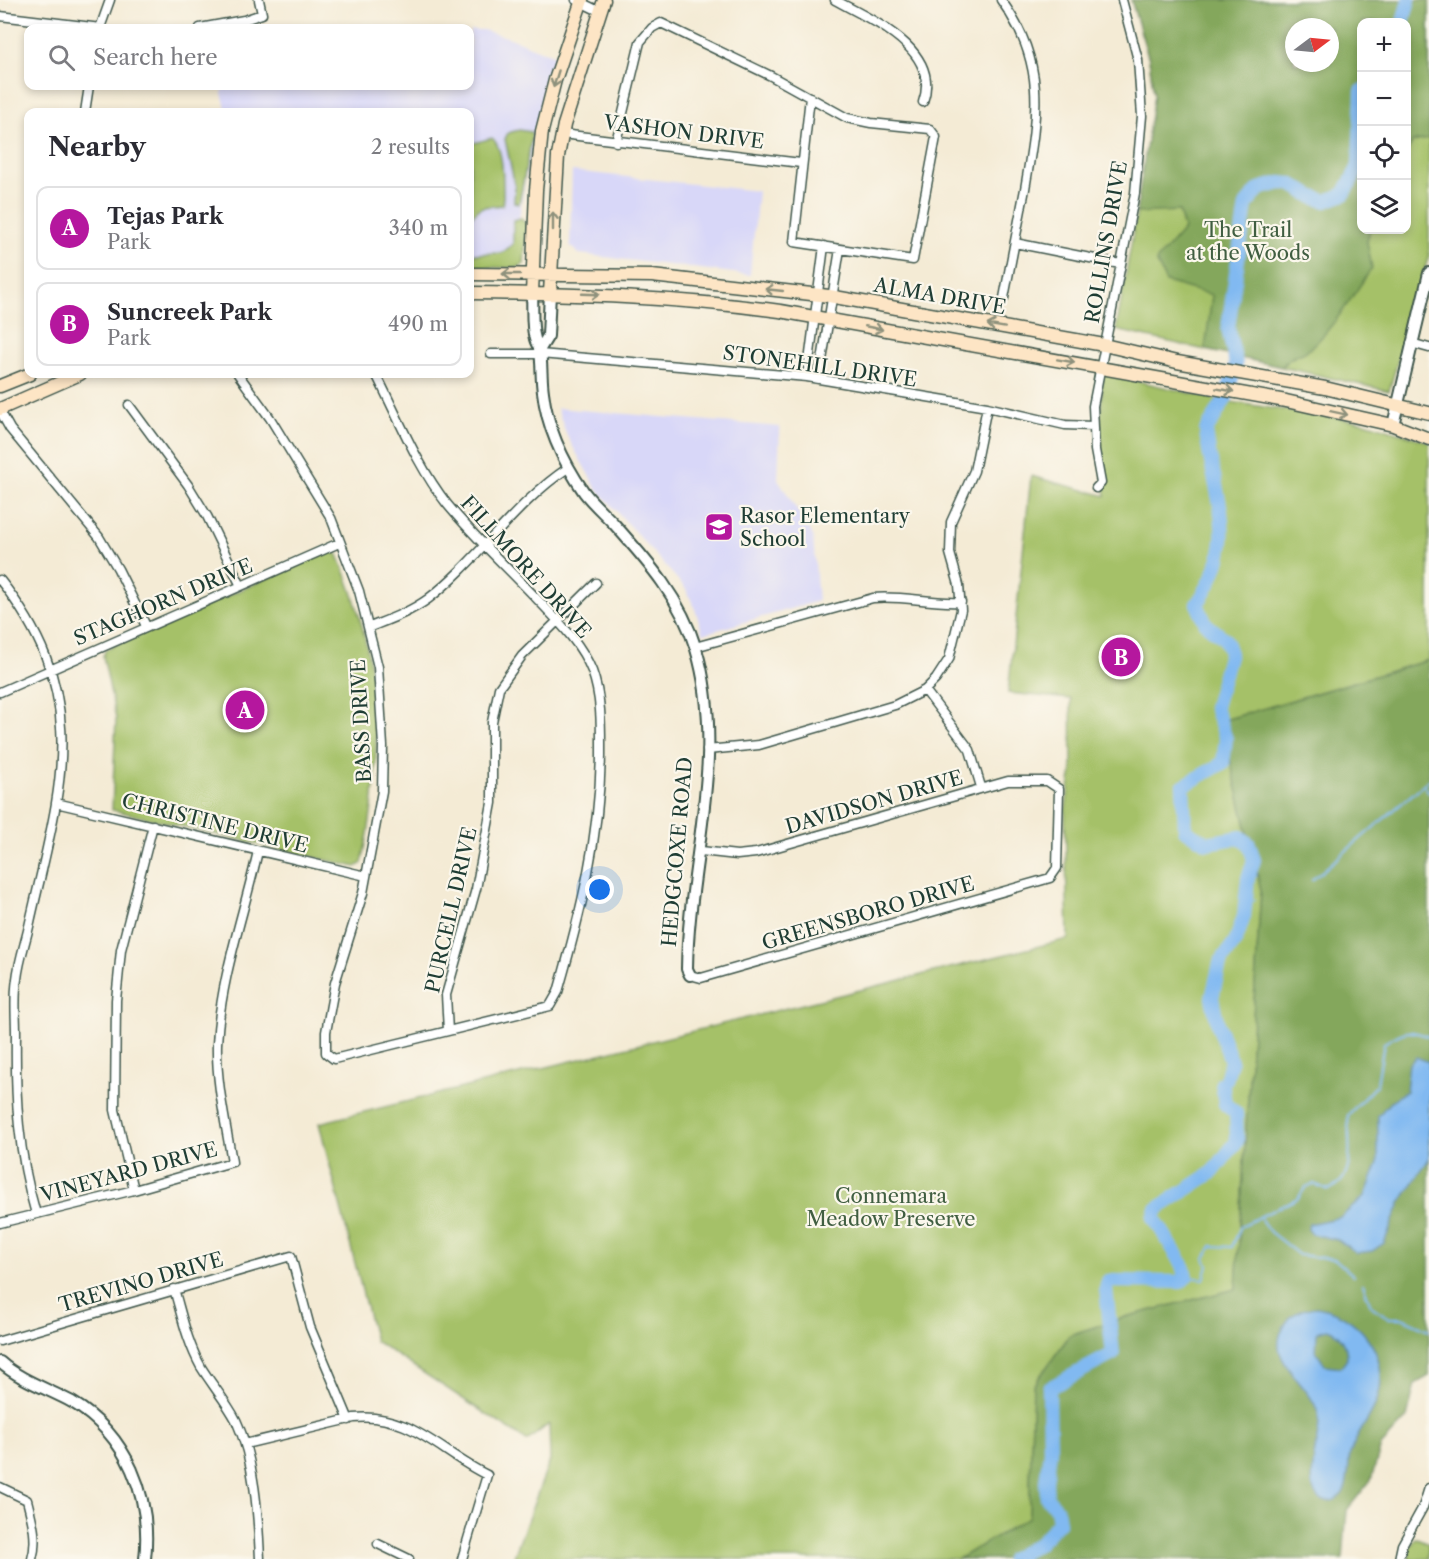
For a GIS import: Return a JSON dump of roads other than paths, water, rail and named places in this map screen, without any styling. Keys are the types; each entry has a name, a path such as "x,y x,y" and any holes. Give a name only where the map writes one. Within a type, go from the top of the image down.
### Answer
{"main road":[{"name":"HEDGCOXE ROAD","path":"532,294 542,131 555,80 580,1"},
{"name":"HEDGCOXE ROAD","path":"550,293 555,182 562,134 602,6"},
{"path":"542,131 562,134"},
{"name":"ALMA DRIVE","path":"474,274 552,273 652,276 826,296 1104,345 1177,362 1397,404 1429,413"},
{"path":"699,300 701,282"},
{"path":"474,293 550,293 699,300 822,318 1286,401 1393,425 1429,439"},
{"path":"0,386 24,376"},
{"path":"0,410 71,378"}],"street":[{"path":"101,24 110,0"},
{"path":"222,24 262,14 258,0"},
{"path":"835,0 902,40 925,74 928,86 923,102"},
{"path":"1001,0 1027,47 1034,80 1037,120 1004,298"},
{"name":"ROLLINS DRIVE","path":"1096,488 1101,483 1102,477 1093,426 1093,406 1135,193 1142,116 1138,60 1122,0"},
{"path":"580,1 602,6"},
{"path":"0,16 67,24"},
{"path":"616,142 640,42 652,28 662,24 810,97 847,118 871,123 924,127 934,132 936,137 913,260 794,242 810,97"},
{"path":"86,108 89,90"},
{"name":"VASHON DRIVE","path":"562,134 801,163"},
{"path":"1015,243 1120,264"},
{"path":"819,379 822,318 826,296 824,246"},
{"path":"807,377 826,296 840,249"},
{"path":"1393,425 1429,273"},
{"name":"HEDGCOXE ROAD","path":"540,352 548,336 550,293"},
{"name":"HEDGCOXE ROAD","path":"532,294 534,338 540,352 546,405 551,428 568,468 585,494 664,582 677,603 695,647 706,685 706,750 701,851 687,931 690,975"},
{"path":"1411,343 1429,348"},
{"name":"STONEHILL DRIVE","path":"490,354 540,352 807,377 987,407 1030,419 1065,425 1093,426"},
{"name":"BASS DRIVE","path":"241,378 292,454 331,518 370,627 378,667 383,746 382,790 366,876 334,983 325,1049 331,1058 338,1059 448,1031"},
{"name":"FILLMORE DRIVE","path":"378,378 434,487 573,639 592,671 598,694 601,763 597,824 589,877 558,992 550,1006 448,1031"},
{"path":"129,405 188,485 207,516 241,586"},
{"path":"706,750 759,746 894,705 925,690 949,659 959,622 961,602 950,553 951,522 974,471 987,407"},
{"path":"0,410 10,429 99,537 118,568 146,626"},
{"path":"370,627 408,611 426,600 568,468"},
{"name":"STAGHORN DRIVE","path":"0,692 50,668 339,543"},
{"path":"0,580 35,632 50,668 62,729 60,786 57,803 17,980 16,1118 36,1214"},
{"name":"PURCELL DRIVE","path":"448,1031 446,995 476,889 492,803 492,722 499,688 522,656 596,583"},
{"path":"695,647 873,598 896,597 939,603 961,602"},
{"path":"925,690 970,750 981,787"},
{"name":"DAVIDSON DRIVE","path":"701,851 737,855 756,854 981,787 1020,780 1047,781 1056,785 1060,794 1055,874"},
{"name":"CHRISTINE DRIVE","path":"57,803 366,876"},
{"path":"134,1190 115,1110 116,1000 121,950 153,825"},
{"name":"VINEYARD DRIVE","path":"0,1223 134,1190 232,1162 223,1112 217,1044 229,972 258,850"},
{"name":"GREENSBORO DRIVE","path":"690,975 701,978 1055,874"},
{"name":"TREVINO DRIVE","path":"0,1341 291,1257 310,1327 350,1420"},
{"path":"174,1289 186,1336 211,1384 223,1398 245,1444 259,1522 260,1559"},
{"path":"0,1362 89,1414 119,1447 132,1470 146,1513 145,1559"},
{"path":"245,1444 369,1416 402,1423 487,1475 462,1559"},
{"path":"0,1487 27,1500 34,1525 35,1547 32,1559"},
{"path":"1399,1559 1402,1545 1423,1507 1429,1488"},
{"path":"378,1544 409,1559"}],"water":[{"path":"1416,1057 1429,1062 1429,1159 1400,1203 1384,1243 1372,1251 1357,1253 1338,1240 1312,1234 1308,1229 1309,1224 1341,1217 1365,1196 1378,1163 1378,1116 1391,1101 1406,1091 1409,1064"},
{"path":"1317,1307 1332,1311 1358,1327 1368,1338 1380,1366 1381,1381 1378,1397 1350,1454 1345,1489 1337,1499 1331,1501 1321,1500 1315,1493 1312,1482 1319,1428 1316,1406 1291,1372 1279,1350 1280,1337 1289,1319 1299,1311","holes":["1327,1329 1339,1336 1346,1348 1347,1358 1341,1367 1325,1365 1316,1352 1317,1332"]}],"waterway":[{"path":"1404,18 1409,0"},
{"path":"1012,1559 1038,1544 1059,1522 1057,1509 1047,1498 1046,1482 1050,1451 1049,1388 1113,1354 1106,1289 1108,1281 1181,1282 1186,1277 1183,1265 1154,1218 1157,1209 1213,1172 1237,1141 1236,1113 1225,1104 1222,1083 1226,1080 1231,1061 1218,1025 1212,998 1220,963 1236,940 1244,916 1248,878 1254,860 1249,844 1241,837 1207,843 1185,830 1183,786 1223,763 1226,739 1215,707 1230,653 1225,639 1206,624 1197,604 1211,580 1219,559 1222,538 1222,519 1206,431 1226,398 1236,364 1228,328 1246,205 1259,189 1280,183 1291,184 1313,197 1326,201 1344,194 1359,166 1361,126"},
{"path":"1312,880 1429,780"},
{"path":"1424,785 1429,793"},
{"path":"1245,903 1255,900"},
{"path":"1186,1277 1204,1279 1208,1266 1205,1258 1212,1246 1232,1247 1241,1226 1298,1198 1306,1187 1314,1184 1328,1190 1337,1185 1344,1178 1348,1169 1350,1148 1348,1115 1377,1084 1384,1043 1405,1032 1429,1037"},
{"path":"1259,1217 1270,1232 1299,1255 1335,1259 1354,1276"},
{"path":"1363,1284 1371,1306 1389,1318 1402,1318 1429,1330"}],"place":[{"name":"Rasor Elementary School","path":"719,527"},
{"name":"Suncreek Park","path":"1121,657"},
{"name":"Tejas Park","path":"245,710"}],"park label":[{"name":"The Trail at the Woods","path":"1248,242"},
{"name":"Connemara Meadow Preserve","path":"891,1208"}]}
